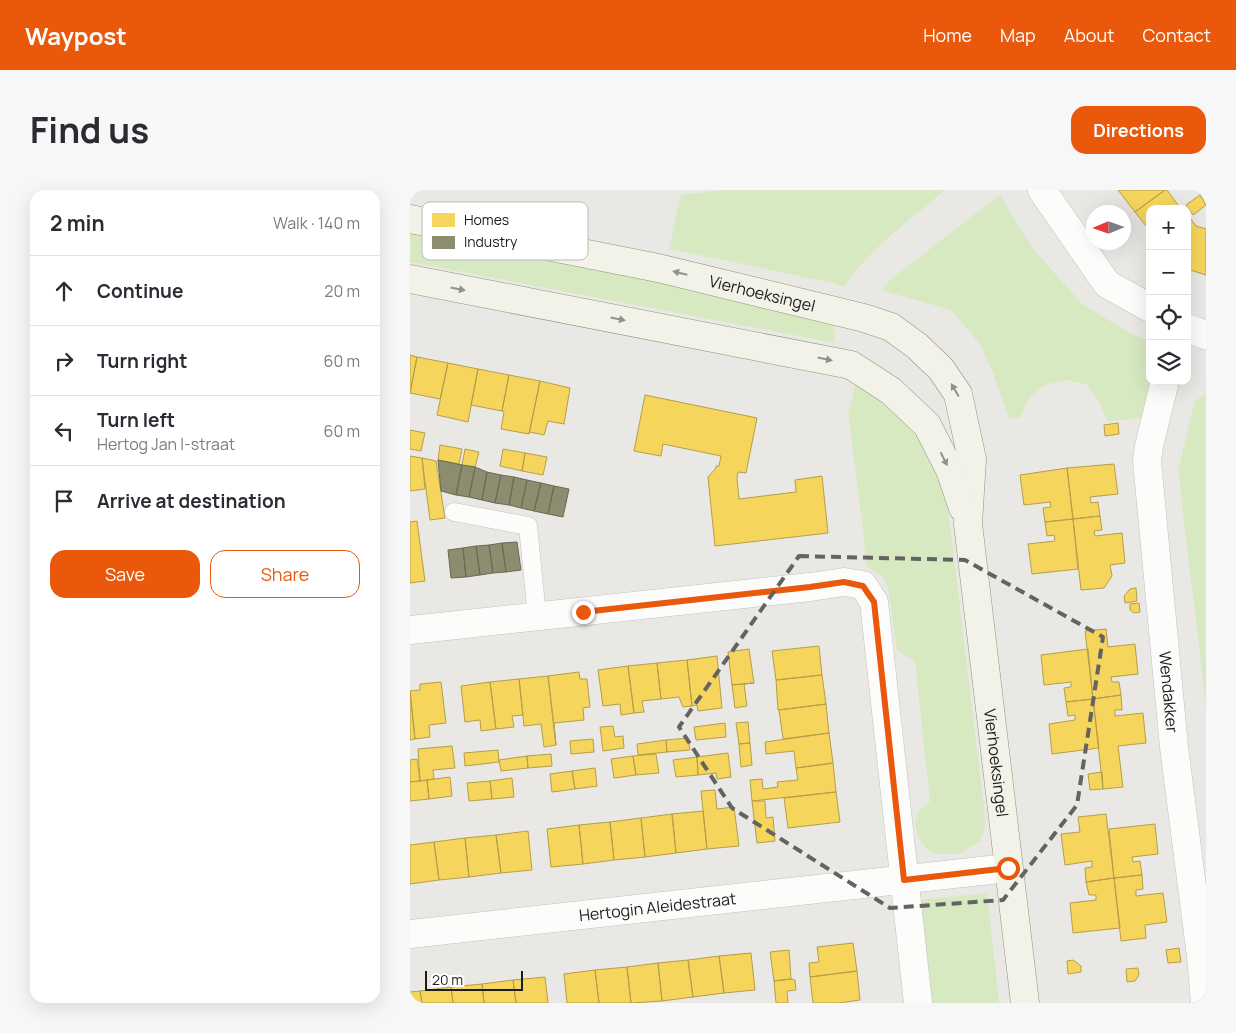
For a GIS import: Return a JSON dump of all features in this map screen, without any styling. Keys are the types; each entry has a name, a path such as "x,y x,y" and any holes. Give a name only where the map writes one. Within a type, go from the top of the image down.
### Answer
{"street":[{"path":"1042,190 1107,284 1146,306"},
{"name":"Vierhoeksingel","path":"588,254 658,268 864,318 891,327 941,369 958,394 972,459 968,524 1025,1003"},
{"name":"Vierhoeksingel","path":"410,279 851,365 891,391 927,424 950,470 968,524"},
{"path":"1191,329 1206,335"},
{"name":"Wendakker","path":"1164,385 1147,461 1174,747 1203,956 1205,1003"},
{"path":"410,630 844,582 863,586 874,602 918,1003"},
{"name":"Hertogin Aleidestraat","path":"410,934 1008,868"}],"lane":[{"path":"454,512 528,526 537,616"}],"highlighted area":[{"path":"799,556 965,560 1103,637 1077,805 1003,900 890,908 732,808 679,727"}],"green space":[{"path":"722,190 945,190 865,260 844,287 829,282 669,249 681,195"},
{"path":"1000,195 1034,250 1083,305 1146,340 1146,385 1149,385 1142,418 1107,421 1100,403 1087,385 1067,380 1045,385 1029,398 1020,417 1009,419 992,370 979,343 951,310 881,290 892,278"},
{"path":"410,231 422,233 422,260 553,260 834,317 835,343 410,262"},
{"path":"856,383 882,402 916,436 934,463 944,489 950,524 986,824 980,841 959,854 934,854 925,847 918,837 915,823 919,811 930,801 915,662 897,650 888,587 882,576 866,566 848,413"},
{"path":"1206,393 1206,706 1178,470 1195,401"},
{"path":"987,893 999,1003 931,1003 920,900"}],"building: Homes":[{"path":"1118,190 1165,190 1135,212"},
{"path":"1165,190 1167,190 1178,205 1146,205 1146,226 1135,212"},
{"path":"1200,195 1206,205 1193,215 1191,205 1186,205"},
{"path":"1191,219 1196,226 1206,229 1206,275 1191,270"},
{"path":"410,355 417,357 410,393"},
{"path":"417,357 448,363 440,399 410,393"},
{"path":"448,363 478,369 468,422 437,415"},
{"path":"478,369 509,375 502,411 471,405"},
{"path":"509,375 540,381 529,434 501,429 504,412 502,411"},
{"path":"540,381 570,388 564,424 548,421 544,435 530,432 529,434"},
{"path":"645,395 757,418 746,473 738,472 739,499 796,492 795,480 822,476 828,533 715,546 708,477 716,466 719,466 721,456 663,444 661,456 634,451"},
{"path":"1118,423 1119,434 1105,436 1104,425"},
{"path":"410,430 425,433 421,451 410,449"},
{"path":"440,445 462,449 459,464 438,460"},
{"path":"465,449 479,452 475,467 462,465"},
{"path":"503,449 525,453 522,471 500,466"},
{"path":"525,453 547,457 543,475 522,471"},
{"path":"410,456 422,458 425,489 410,491"},
{"path":"422,458 436,461 445,518 430,520"},
{"path":"1114,464 1118,494 1090,497 1091,503 1098,502 1100,516 1073,519 1067,468"},
{"path":"1067,468 1073,519 1045,522 1043,508 1051,507 1050,502 1024,505 1020,475"},
{"path":"1100,516 1102,530 1094,531 1095,536 1122,533 1125,563 1110,565 1112,576 1104,588 1081,590 1073,519"},
{"path":"1073,519 1078,569 1032,574 1028,544 1055,541 1054,535 1047,536 1045,522"},
{"path":"417,521 425,581 410,583 410,522"},
{"path":"1136,588 1137,601 1125,603 1124,596 1130,589"},
{"path":"1139,603 1140,612 1134,613 1130,610 1130,604"},
{"path":"1106,629 1108,647 1135,644 1138,674 1111,677 1112,682 1119,682 1121,695 1093,699 1085,631"},
{"path":"819,646 822,675 776,680 772,651"},
{"path":"749,649 754,683 732,685 728,652"},
{"path":"1088,649 1093,699 1066,702 1064,688 1071,687 1071,682 1044,685 1041,655"},
{"path":"717,656 722,708 698,711 697,705 692,706 687,660"},
{"path":"687,660 692,706 683,707 679,697 661,699 657,663"},
{"path":"657,663 661,699 642,701 644,712 634,713 628,666"},
{"path":"628,666 634,713 621,715 620,704 603,706 598,670"},
{"path":"579,672 580,679 587,679 590,707 583,708 584,720 554,723 556,745 548,676"},
{"path":"822,675 826,704 778,710 776,680"},
{"path":"548,676 556,745 544,747 541,724 524,726 519,679"},
{"path":"519,679 523,715 512,716 514,727 496,729 490,682"},
{"path":"441,682 446,723 429,725 430,737 415,739 410,691 420,690 420,684"},
{"path":"490,682 496,729 481,731 480,720 465,722 461,686"},
{"path":"754,683 744,684 747,706 735,708 732,685"},
{"path":"410,691 415,739 410,740"},
{"path":"1121,695 1122,710 1115,710 1115,716 1143,713 1146,743 1118,746 1123,787 1103,789 1093,699"},
{"path":"1093,699 1099,748 1052,754 1049,724 1075,720 1075,715 1068,716 1066,702"},
{"path":"826,704 829,733 783,739 779,710"},
{"path":"748,722 750,743 739,744 736,723"},
{"path":"725,723 726,737 696,740 694,727"},
{"path":"613,726 615,737 623,736 624,748 603,751 600,727"},
{"path":"829,733 833,763 796,768 794,751 766,754 765,742"},
{"path":"688,738 690,750 667,752 666,740"},
{"path":"593,739 594,752 571,754 570,741"},
{"path":"666,740 667,752 638,755 637,744"},
{"path":"750,743 752,765 741,767 739,744"},
{"path":"452,746 455,768 433,770 434,779 420,781 418,749"},
{"path":"498,750 499,762 465,766 464,753"},
{"path":"728,753 731,777 717,779 716,773 698,775 697,757"},
{"path":"551,754 552,766 528,768 527,756"},
{"path":"656,754 659,773 636,775 633,756"},
{"path":"527,756 528,768 501,771 499,760"},
{"path":"633,756 636,775 614,778 611,759"},
{"path":"697,757 698,775 676,777 673,760"},
{"path":"417,759 420,781 410,782 410,760"},
{"path":"833,763 836,792 752,801 750,780 762,779 763,789 778,787 777,782 798,780 796,768"},
{"path":"595,768 597,786 575,789 572,771"},
{"path":"572,771 575,789 552,792 550,774"},
{"path":"1102,772 1103,789 1090,790 1088,774"},
{"path":"450,777 452,796 429,799 427,780"},
{"path":"512,778 514,797 492,799 490,781"},
{"path":"427,780 429,799 410,801 410,782"},
{"path":"490,781 492,799 469,801 467,783"},
{"path":"715,790 717,809 734,807 739,846 707,849 701,791"},
{"path":"836,792 840,822 788,828 784,798"},
{"path":"752,801 765,801 766,818 773,817 775,841 757,843"},
{"path":"703,811 707,849 676,853 672,814"},
{"path":"672,814 676,853 645,857 641,818"},
{"path":"1106,814 1114,878 1086,882 1085,868 1092,867 1092,861 1065,865 1061,834 1080,832 1078,817"},
{"path":"641,818 645,857 614,860 610,822"},
{"path":"610,822 614,860 583,864 579,825"},
{"path":"1155,824 1158,854 1132,857 1133,862 1140,861 1142,875 1114,878 1109,829"},
{"path":"579,825 583,864 551,867 547,829"},
{"path":"528,831 532,870 501,873 496,835"},
{"path":"496,835 501,873 469,877 465,838"},
{"path":"465,838 469,877 439,880 434,842"},
{"path":"434,842 439,880 410,884 410,845"},
{"path":"1142,875 1143,889 1136,890 1136,896 1163,893 1167,922 1145,925 1146,938 1121,941 1114,878"},
{"path":"1114,878 1120,928 1073,933 1070,903 1096,900 1096,895 1089,895 1086,882"},
{"path":"853,943 857,971 810,977 809,963 819,962 817,947"},
{"path":"1179,948 1181,962 1168,963 1166,950"},
{"path":"789,950 791,979 774,981 770,952"},
{"path":"751,953 755,990 724,993 719,956"},
{"path":"719,956 724,993 693,997 688,960"},
{"path":"688,960 693,997 662,1001 658,963"},
{"path":"1073,960 1081,966 1081,972 1068,974 1067,961"},
{"path":"658,963 662,1001 631,1003 627,967"},
{"path":"627,967 631,1003 599,1003 595,970"},
{"path":"1138,968 1139,975 1135,981 1127,982 1126,969"},
{"path":"595,970 599,1003 567,1003 564,974"},
{"path":"857,971 860,1000 838,1003 813,1003 810,977"},
{"path":"545,977 548,1003 516,1003 513,980"},
{"path":"513,980 516,1003 484,1003 482,984"},
{"path":"795,980 796,990 787,991 788,1003 776,1003 774,981"},
{"path":"482,984 484,1003 453,1003 451,987"},
{"path":"451,987 453,1003 422,1003 420,991"},
{"path":"420,991 422,1003 410,1003 410,992"}],"building: Industry":[{"path":"438,460 462,465 456,495 441,491"},
{"path":"462,465 475,467 469,497 456,495"},
{"path":"475,467 487,472 482,500 469,497"},
{"path":"487,472 501,475 495,503 482,500"},
{"path":"501,475 514,477 509,505 495,503"},
{"path":"514,477 527,480 521,508 509,505"},
{"path":"527,480 541,483 534,511 521,508"},
{"path":"541,483 554,486 548,514 534,511"},
{"path":"554,486 569,489 563,517 548,514"},
{"path":"517,542 521,570 506,572 502,543"},
{"path":"502,543 506,572 493,573 489,545"},
{"path":"489,545 493,573 480,575 476,546"},
{"path":"476,546 480,575 466,577 463,548"},
{"path":"463,548 466,577 451,578 448,550"}],"route":[{"path":"583,612 844,582 863,586 874,602 904,880 1008,868"}]}
